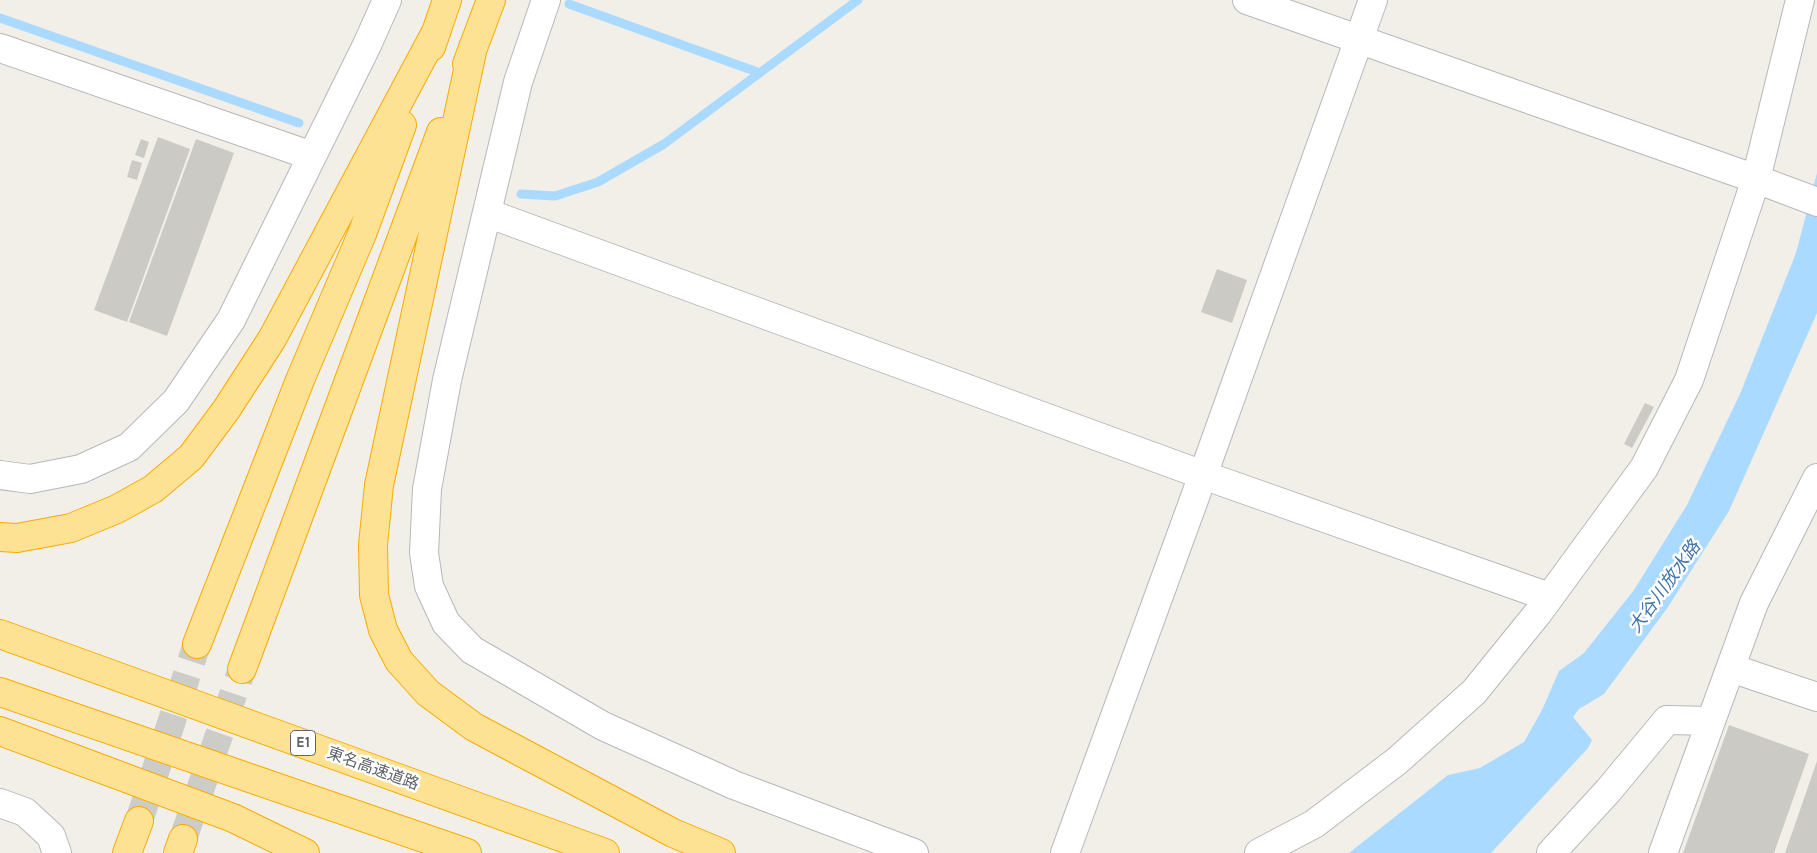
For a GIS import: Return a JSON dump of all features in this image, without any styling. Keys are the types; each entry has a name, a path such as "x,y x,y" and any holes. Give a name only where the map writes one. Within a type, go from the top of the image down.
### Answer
{"highway":[{"path":"197,644 300,380 362,234 447,0"},
{"path":"242,669 491,0"},
{"path":"0,537 17,538 71,528 117,509 153,489 191,457 226,410 272,339 437,30"},
{"path":"473,47 379,486 373,545 374,595 383,630 399,661 428,693 474,727 673,833 720,853"},
{"name":"東名高速道路","path":"0,634 605,853"},
{"path":"0,692 467,853"},
{"path":"0,731 233,818 305,853"},
{"path":"127,853 139,821"}],"street":[{"path":"0,475 30,479 81,469 128,446 176,401 231,320 367,46 387,0"},
{"path":"546,0 518,82 447,380 427,488 424,553 429,586 446,623 472,650 604,726 734,784 914,853"},
{"path":"1247,0 1756,178 1817,202"},
{"path":"1065,853 1373,0"},
{"path":"1259,853 1314,824 1397,761 1474,692 1538,613 1644,468 1689,380 1756,178 1800,0"},
{"path":"0,48 312,156"},
{"path":"487,213 1203,475 1548,597"},
{"path":"1663,853 1754,603 1817,478"},
{"path":"1731,668 1817,697"},
{"path":"1551,853 1608,791 1667,720 1711,721"},
{"path":"0,803 25,812 50,836 57,853"}],"water":[{"name":"大谷川放水路","path":"1817,173 1817,313 1729,511 1668,607 1604,694 1579,709 1573,717 1592,740 1588,748 1491,853 1349,853 1448,775 1480,768 1524,742 1542,710 1559,671 1584,653 1634,590 1687,505 1740,394 1796,253"}],"building":[{"path":"158,137 190,149 127,322 94,310"},
{"path":"141,139 149,142 144,158 135,155"},
{"path":"196,139 234,153 167,336 129,322"},
{"path":"132,160 142,163 137,180 127,177"},
{"path":"1217,269 1247,280 1232,323 1201,312"},
{"path":"1645,403 1654,407 1632,448 1624,444"},
{"path":"1729,725 1809,754 1774,853 1683,853"},
{"path":"1817,761 1817,853 1785,853"}],"waterway":[{"path":"521,194 555,196 598,182 664,144 858,0"},
{"path":"569,4 760,73"},
{"path":"0,18 299,123"}],"tunnel":[{"path":"139,821 197,644"},
{"path":"183,839 242,669"}]}
